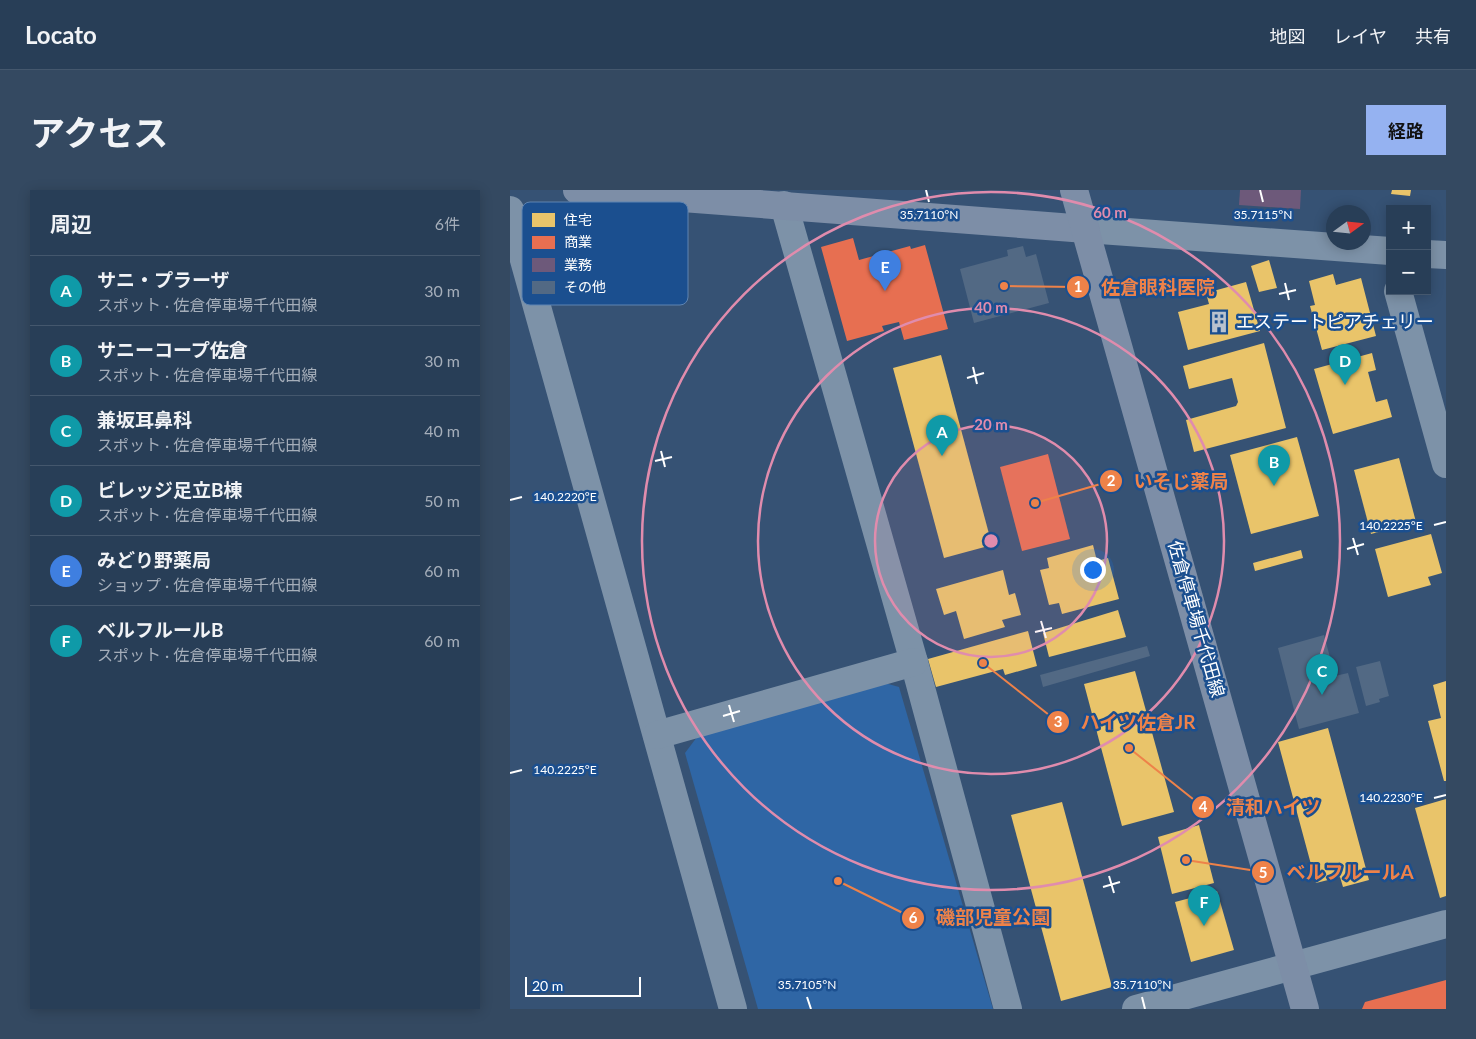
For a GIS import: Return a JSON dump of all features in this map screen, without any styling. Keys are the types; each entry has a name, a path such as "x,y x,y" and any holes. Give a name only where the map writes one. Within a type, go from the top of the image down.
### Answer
{"main road":[{"path":"577,190 1086,229"},
{"name":"佐倉停車場千代田線","path":"1074,190 1305,1009"}],"street":[{"path":"784,205 914,662 1008,1009"},
{"path":"510,210 522,253"},
{"path":"1086,229 1386,254"},
{"path":"1431,254 1446,255"},
{"path":"1399,295 1446,464"},
{"path":"537,305 733,1009"},
{"path":"657,734 914,662"},
{"path":"1136,1009 1446,924"}],"shaded area":[{"path":"874,680 899,687 993,1009 758,1009 685,753 703,729"}],"building: 住宅":[{"path":"1392,190 1411,190 1410,196 1391,194"},
{"path":"1269,260 1277,288 1259,292 1251,266"},
{"path":"1333,274 1336,285 1361,278 1376,336 1322,350 1310,306 1315,305 1309,281"},
{"name":"エステートピアチェリー","path":"1246,282 1260,331 1188,350 1178,312 1209,304 1206,293"},
{"path":"1264,343 1286,428 1194,452 1186,420 1236,406 1238,402 1232,378 1189,389 1183,366"},
{"path":"1372,353 1376,370 1368,372 1376,402 1387,399 1392,417 1333,434 1314,369"},
{"path":"941,355 992,545 944,558 893,368"},
{"path":"1297,437 1319,516 1251,534 1230,455"},
{"path":"1399,458 1416,522 1371,534 1354,470"},
{"path":"1431,534 1442,573 1428,577 1431,585 1388,597 1375,549"},
{"path":"1093,545 1097,561 1108,558 1119,599 1062,614 1059,603 1049,605 1040,570 1049,568 1047,558"},
{"path":"1301,550 1303,558 1255,571 1253,563"},
{"path":"1003,570 1009,595 1015,593 1021,615 1002,620 1005,627 964,639 956,611 944,615 936,589"},
{"path":"1118,610 1126,637 1049,657 1043,633"},
{"path":"1028,631 1037,666 1005,675 1003,669 936,687 928,659"},
{"path":"1135,671 1174,812 1122,826 1084,684"},
{"path":"1446,681 1446,781 1444,781 1428,721 1441,718 1433,685"},
{"path":"1328,728 1369,880 1343,887 1340,877 1316,883 1278,742"},
{"path":"1446,799 1446,896 1440,898 1415,808"},
{"path":"1062,802 1112,987 1061,1001 1011,815"},
{"path":"1199,825 1214,883 1172,894 1158,837"},
{"path":"1217,891 1234,950 1191,962 1175,902"}],"building: 商業":[{"path":"853,238 859,260 910,246 911,249 925,245 948,329 904,340 899,322 882,326 884,331 847,341 821,247"},
{"path":"1048,454 1070,539 1022,551 1000,467"},
{"path":"1446,980 1446,1009 1362,1009 1365,1002"}],"building: 業務":[{"path":"1240,190 1301,190 1300,209 1239,205"}],"building: その他":[{"path":"1023,246 1026,257 1036,254 1049,303 974,323 960,269 1008,256 1007,250"},
{"path":"1324,635 1335,676 1348,673 1359,713 1299,729 1278,648"},
{"path":"1147,646 1150,656 1043,687 1040,675"},
{"path":"1380,661 1389,696 1379,699 1380,702 1366,706 1356,667"}],"place":[{"name":"佐倉眼科医院","path":"1004,286"},
{"name":"みどり野薬局","path":"885,291"},
{"name":"エステートピアチェリー","path":"1219,322"},
{"name":"ビレッジ足立B棟","path":"1345,385"},
{"name":"サニ・プラーザ","path":"942,456"},
{"name":"サニーコープ佐倉","path":"1274,486"},
{"name":"いそじ薬局","path":"1035,503"},
{"name":"ハイツ佐倉JR","path":"983,663"},
{"name":"兼坂耳鼻科","path":"1322,695"},
{"name":"清和ハイツ","path":"1129,748"},
{"name":"ベルフルールA","path":"1186,860"},
{"name":"磯部児童公園","path":"838,881"},
{"name":"ベルフルールB","path":"1204,926"}]}
